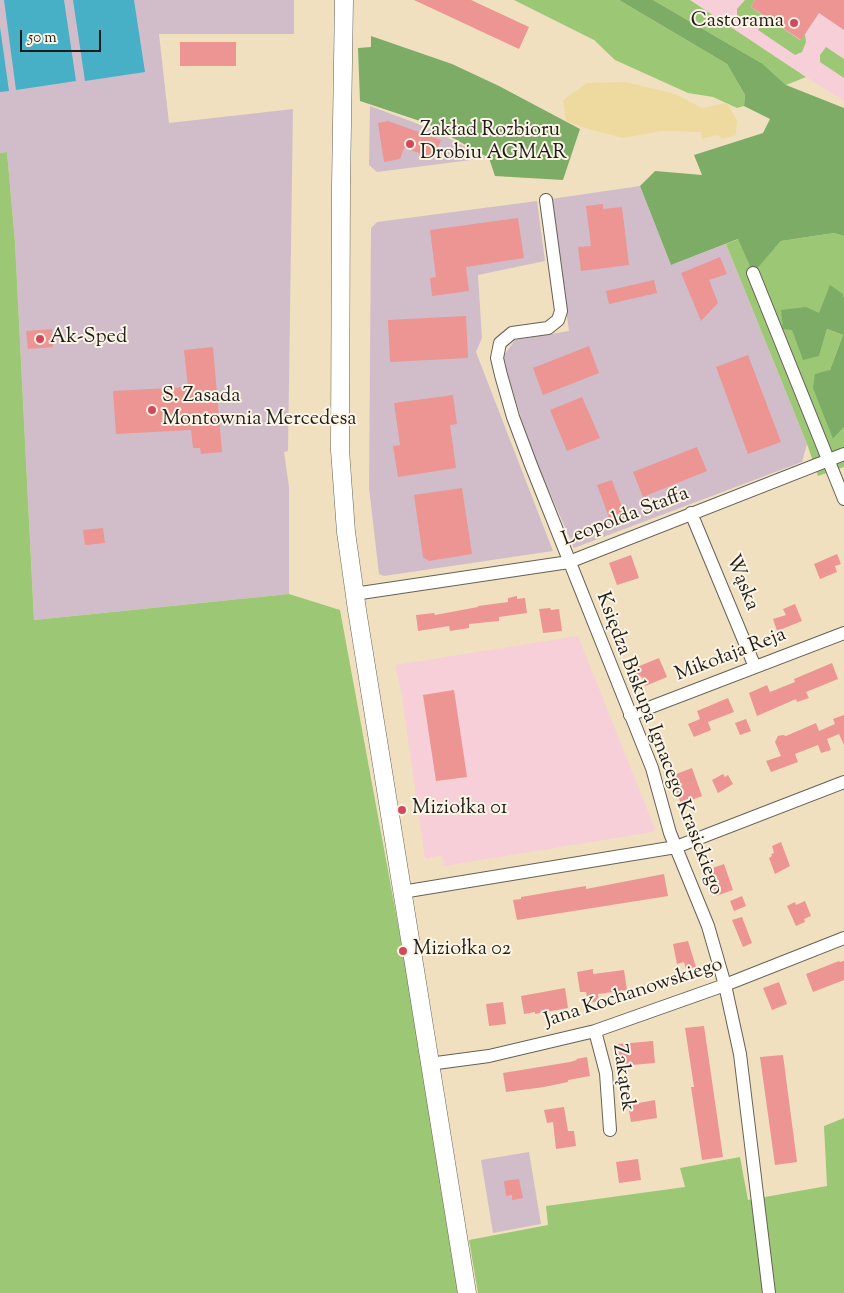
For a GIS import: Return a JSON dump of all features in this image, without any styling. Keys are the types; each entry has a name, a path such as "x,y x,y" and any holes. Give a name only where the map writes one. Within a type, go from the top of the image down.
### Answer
{"street":[{"path":"344,0 340,450 346,532 354,594 467,1293"},
{"name":"Księdza Biskupa Ignacego Krasickiego","path":"546,200 561,311 558,320 548,328 512,333 500,343 497,358 513,416 569,562 652,768 670,832 708,926 725,985 740,1054 768,1293"},
{"path":"753,273 844,499"},
{"name":"Leopolda Staffa","path":"354,594 569,562 844,454"},
{"name":"Wąska","path":"692,513 755,667"},
{"name":"Mikołaja Reja","path":"630,714 844,633"},
{"path":"402,892 676,847 844,782"},
{"name":"Jana Kochanowskiego","path":"430,1064 489,1056 595,1031 725,985 844,938"},
{"name":"Zakątek","path":"595,1031 606,1073 610,1130"}],"shaded area":[{"path":"0,0 294,0 294,34 159,34 169,123 293,109 288,451 284,452 289,487 289,594 34,620 15,242 7,152 0,153"},
{"path":"690,0 844,0 844,101 806,77"},
{"path":"370,106 429,128 487,158 377,172 369,165"},
{"path":"640,186 671,265 726,244 807,444 802,462 574,548 532,452 502,358 515,340 569,331 551,199"},
{"path":"537,201 545,261 478,275 482,338 476,352 553,551 384,576 379,574 369,488 371,228 377,222"},
{"path":"578,636 655,829 652,832 444,866 442,855 425,859 401,690 395,665"},
{"path":"529,1152 541,1224 493,1233 481,1160"}],"green space":[{"path":"514,0 619,0 727,64 745,95 744,106 737,108 713,97 688,93 615,60 594,40"},
{"path":"619,0 653,0 763,64 786,85 844,108 844,236 834,233 781,241 753,273 738,239 671,265 640,186 655,171 702,175 694,155 763,133 770,119 744,106 745,95 727,64"},
{"path":"653,0 690,0 806,77 786,85 763,64"},
{"path":"745,0 755,0 751,7 762,15 757,22 748,15 743,20 737,15 737,9"},
{"path":"766,17 800,40 805,34 806,42 802,52 795,55 758,30"},
{"path":"371,36 452,64 499,86 580,129 563,180 495,176 489,158 426,123 360,101 358,48 371,47"},
{"path":"826,47 844,59 844,78 820,62 820,55"},
{"path":"7,152 15,242 34,620 289,594 340,610 424,1066 458,1293 0,1293 0,153"},
{"path":"834,233 844,236 844,298 843,294 819,314 792,329 819,355 827,329 843,335 830,370 833,439 844,427 844,467 818,476 807,444 726,244 739,239 753,272 781,241"},
{"path":"830,285 843,294 844,298 844,427 833,439 813,388 815,374 830,370 843,335 827,329 819,356 803,360 792,330 783,329 781,310 806,307 819,313"},
{"path":"844,1118 844,1293 478,1293 469,1240 548,1225 546,1206 685,1187 680,1168 740,1157 748,1200 827,1186 824,1126"}],"sand":[{"path":"626,82 675,94 702,108 727,103 737,120 736,135 722,139 718,135 702,139 701,132 661,131 623,138 566,121 563,100 587,83"}],"water":[{"path":"4,0 64,0 76,81 16,90"},
{"path":"73,0 134,0 145,72 85,81"},
{"path":"0,27 9,91 0,92"}],"building":[{"path":"414,0 471,0 529,27 519,49"},
{"name":"Castorama","path":"755,0 844,0 844,30 819,13 801,40 751,7"},
{"path":"180,42 236,42 236,66 180,66"},
{"name":"Zakład Rozbioru Drobiu AGMAR","path":"388,121 441,140 434,158 404,148 400,159 384,162 378,123"},
{"path":"603,204 603,209 622,207 629,265 581,271 578,247 591,246 586,206"},
{"path":"518,218 524,258 466,267 469,291 432,296 430,278 436,277 430,230"},
{"path":"720,257 727,274 709,280 718,303 701,321 681,273"},
{"path":"654,280 657,293 609,304 606,291"},
{"path":"466,316 468,358 390,362 388,320"},
{"name":"Ak-Sped","path":"52,329 53,347 28,349 26,331"},
{"path":"589,346 599,373 543,395 533,368"},
{"path":"213,347 222,452 201,454 200,448 193,448 191,430 116,434 113,391 188,387 184,350"},
{"path":"748,355 781,442 748,454 716,367"},
{"path":"453,395 457,424 450,425 456,468 398,477 393,446 400,445 394,403"},
{"path":"582,397 600,438 567,451 550,410"},
{"path":"697,447 707,471 643,497 633,472"},
{"path":"612,480 626,518 611,523 597,485"},
{"path":"462,488 472,554 429,561 423,557 414,495"},
{"path":"103,528 105,543 85,545 83,530"},
{"path":"837,554 841,564 835,566 837,572 820,579 814,564"},
{"path":"631,555 639,578 617,585 609,563"},
{"path":"517,596 517,599 525,598 527,613 499,617 499,621 469,624 469,628 450,631 449,626 418,631 416,615 434,613 435,615 508,602 508,598"},
{"path":"795,604 802,621 777,631 773,619 786,615 783,609"},
{"path":"550,608 551,610 559,609 562,631 543,633 539,609"},
{"path":"659,658 667,677 645,686 641,676 636,679 632,669"},
{"path":"832,663 838,679 806,692 809,698 797,702 796,699 757,716 749,693 767,685 770,692 795,682 794,679"},
{"path":"454,690 467,777 436,781 423,695"},
{"path":"728,698 734,712 708,722 711,730 694,737 688,724 700,719 697,711"},
{"path":"844,715 844,745 839,734 827,739 831,750 821,753 818,745 795,754 798,762 771,772 766,761 781,756 775,742 778,736 786,736 816,723 819,731 835,724 833,719"},
{"path":"746,719 751,731 740,735 735,723"},
{"path":"692,768 702,796 681,804 671,776"},
{"path":"723,774 725,777 728,775 733,784 718,793 712,780"},
{"path":"781,842 790,866 775,874 769,858 774,853 772,846"},
{"path":"724,864 733,890 716,896 707,870"},
{"path":"664,874 668,896 517,920 513,900 521,899 521,897 586,886 586,889"},
{"path":"742,896 746,906 734,911 730,901"},
{"path":"805,901 811,916 804,919 805,922 796,926 787,906 795,902 796,905"},
{"path":"742,917 752,943 743,947 732,920"},
{"path":"688,941 696,967 686,969 684,962 677,964 673,944"},
{"path":"839,961 844,961 844,980 813,992 806,974"},
{"path":"593,969 593,974 624,970 627,990 598,994 599,1001 588,1003 586,992 580,992 577,972"},
{"path":"779,982 787,1004 772,1010 763,988"},
{"path":"565,988 568,1008 524,1014 521,996"},
{"path":"503,1002 506,1024 489,1026 486,1004"},
{"path":"704,1026 723,1157 702,1160 691,1087 694,1087 685,1028"},
{"path":"653,1041 655,1063 620,1066 618,1044"},
{"path":"783,1055 797,1162 775,1165 760,1057"},
{"path":"587,1057 590,1076 544,1087 506,1092 503,1073 570,1062"},
{"path":"655,1100 657,1118 631,1122 628,1105"},
{"path":"564,1107 568,1131 574,1131 576,1146 556,1149 553,1122 547,1123 544,1110"},
{"path":"638,1159 641,1180 619,1183 616,1162"},
{"path":"519,1179 523,1198 512,1200 512,1195 506,1196 504,1181"}],"place":[{"name":"Castorama","path":"794,23"},
{"name":"Zakład Rozbioru Drobiu AGMAR","path":"410,144"},
{"name":"Ak-Sped","path":"40,339"},
{"name":"S. Zasada Montownia Mercedesa","path":"152,410"},
{"name":"Miziołka 01","path":"402,810"},
{"name":"Miziołka 02","path":"403,951"}]}
